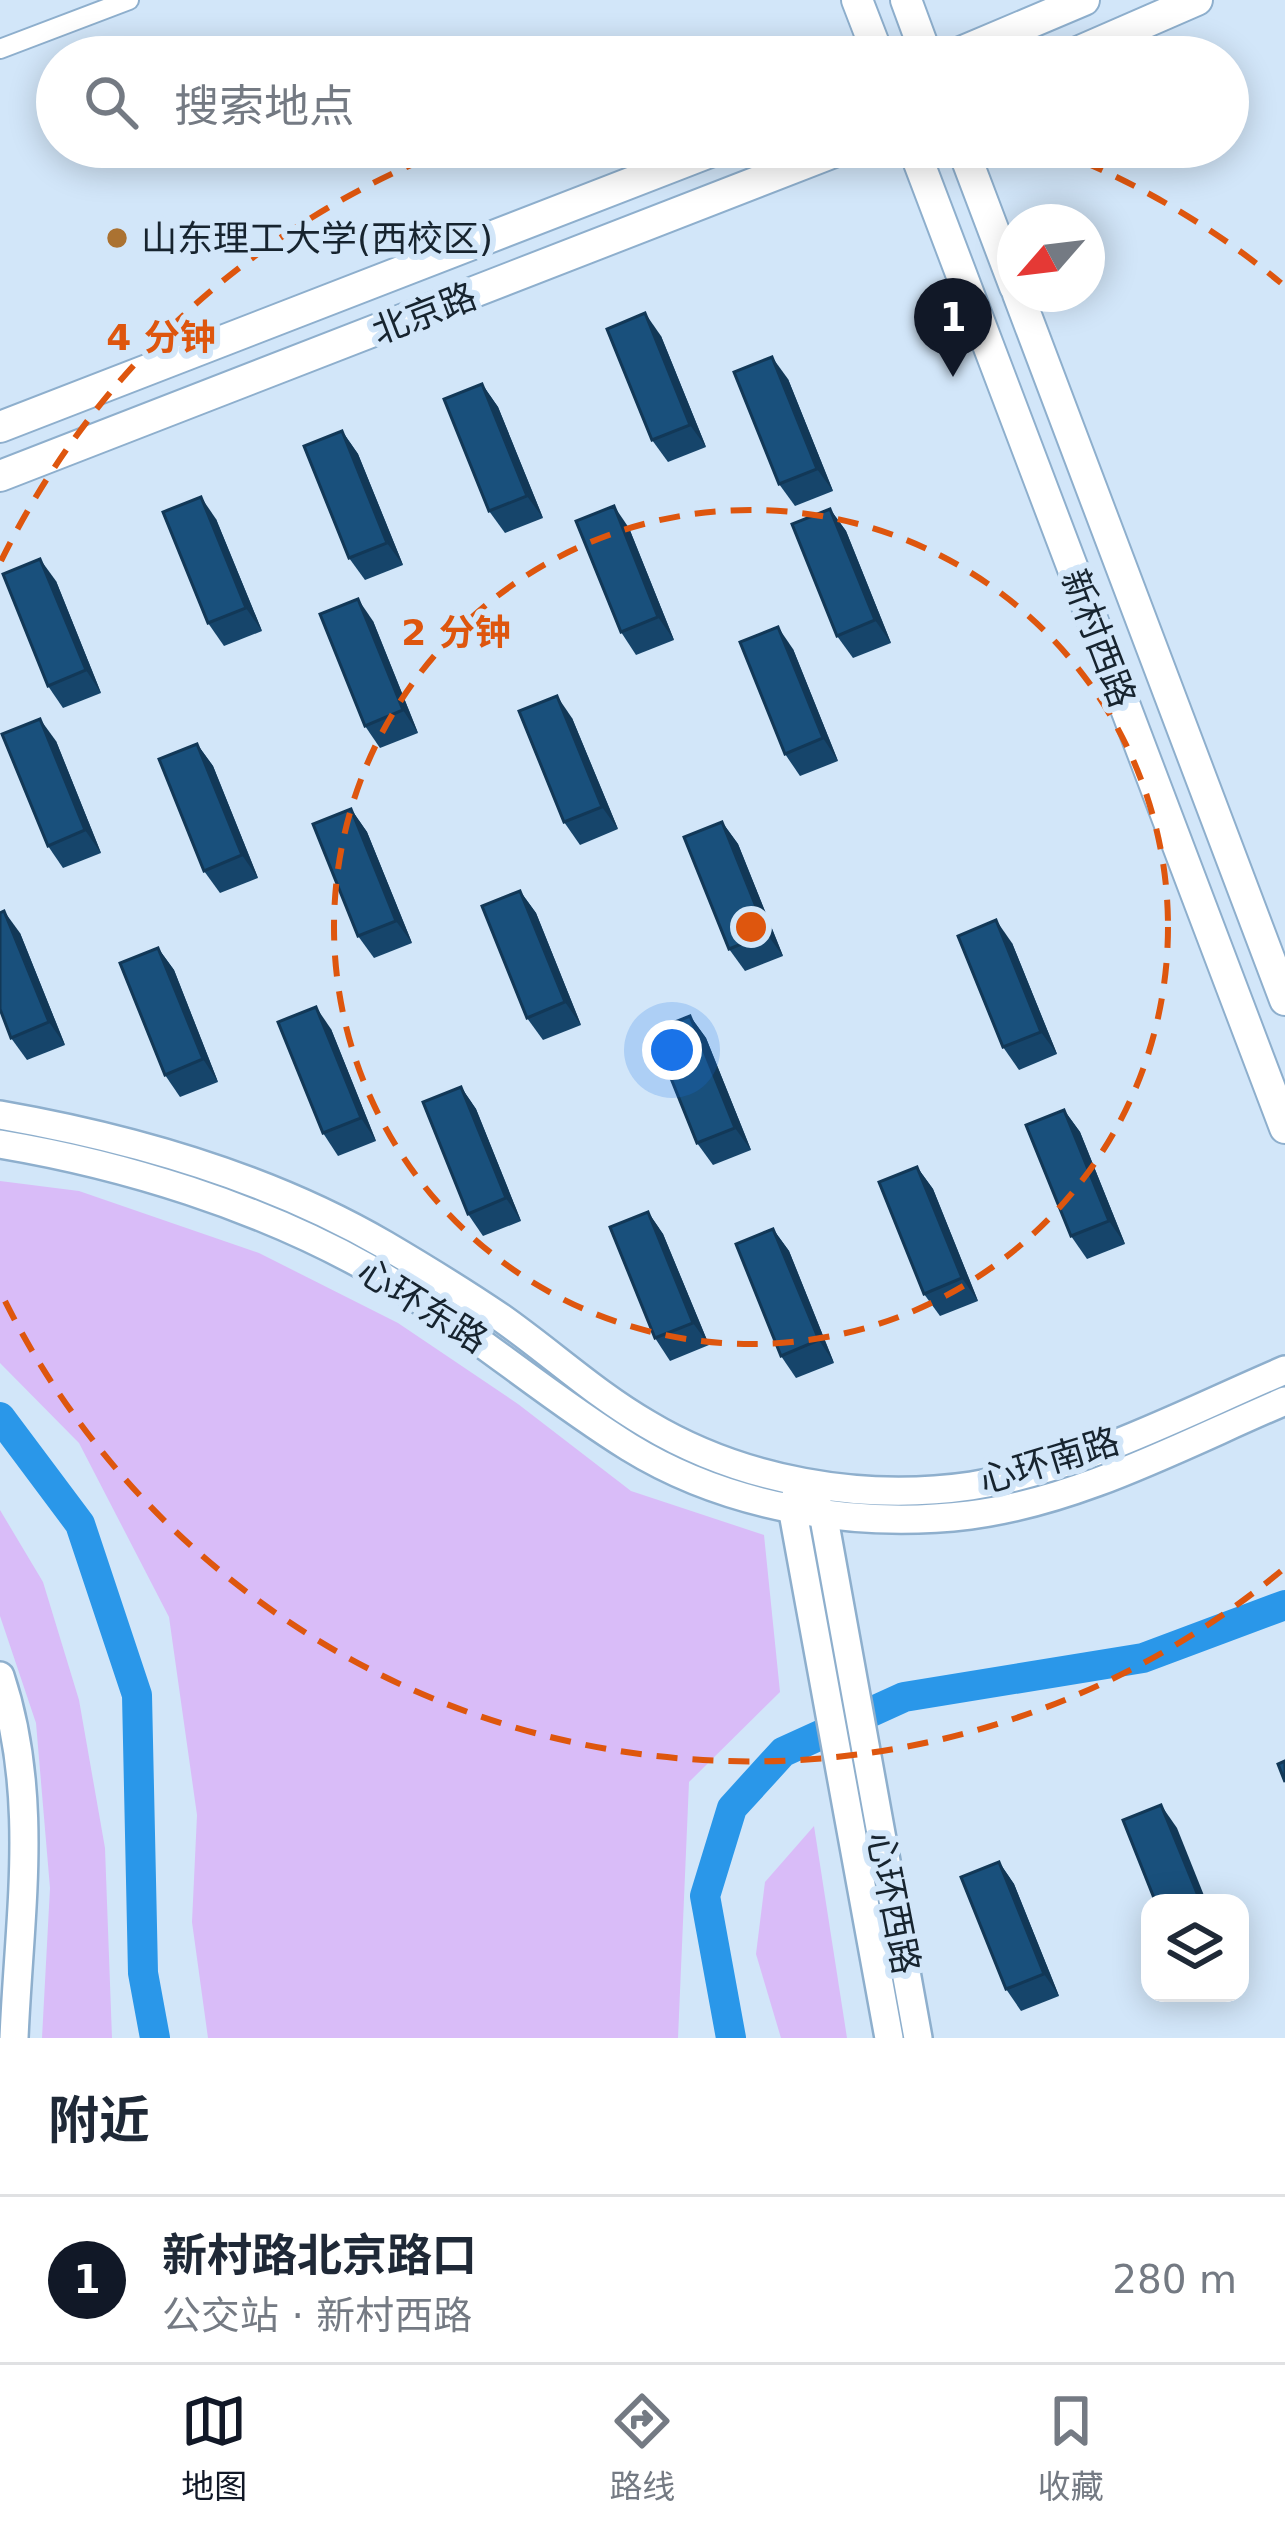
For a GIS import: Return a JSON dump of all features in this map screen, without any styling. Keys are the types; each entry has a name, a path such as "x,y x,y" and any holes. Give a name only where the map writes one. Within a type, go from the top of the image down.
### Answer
{"main road":[{"path":"857,0 871,36"},
{"path":"906,0 919,36"},
{"path":"999,36 1084,0"},
{"path":"1114,36 1197,0"},
{"name":"北京路","path":"0,427 669,168"},
{"name":"北京路","path":"0,476 793,168"},
{"name":"新村西路","path":"921,168 1285,1128"},
{"name":"新村西路","path":"970,168 997,240"},
{"name":"新村西路","path":"1024,312 1285,1000"},
{"name":"心环东路","path":"0,1115 174,1158 323,1211 503,1319 647,1425 796,1495"},
{"name":"心环东路","path":"0,1144 166,1186 311,1238 470,1331 633,1449 720,1488 796,1495"},
{"name":"心环南路","path":"796,1495 921,1491 1012,1478 1095,1450 1285,1370"},
{"name":"心环南路","path":"823,1513 922,1519 1019,1506 1106,1477 1285,1401"},
{"path":"796,1495 823,1513"},
{"name":"心环西路","path":"796,1495 823,1674 889,2038"},
{"name":"心环西路","path":"823,1513 918,2038"},
{"path":"0,1676 5,1719 20,1769 27,1868 14,2038"}],"street":[{"path":"36,36 129,0"},
{"path":"0,50 36,36"}],"shaded area":[{"path":"0,1181 79,1191 259,1253 398,1323 518,1404 631,1491 764,1535 780,1692 689,1782 678,2038 208,2038 192,1922 197,1815 169,1617 79,1443 0,1363"},
{"path":"0,1510 43,1582 79,1700 105,1848 112,2038 42,2038 50,1888 36,1723 0,1616"},
{"path":"814,1826 847,2038 781,2038 756,1954 765,1882"}],"building":[{"path":"645,313 690,425 652,440 607,329"},
{"path":"772,357 817,469 779,484 734,372"},
{"path":"482,384 527,496 489,511 444,399"},
{"path":"342,431 387,543 349,558 304,446"},
{"path":"201,497 246,608 208,623 163,512"},
{"path":"614,506 658,617 621,632 576,521"},
{"path":"830,509 875,620 837,636 792,524"},
{"path":"40,559 86,670 48,686 3,574"},
{"path":"358,599 403,710 365,726 320,614"},
{"path":"778,627 823,738 785,754 740,642"},
{"path":"557,696 602,807 564,822 519,711"},
{"path":"40,719 85,830 48,846 2,734"},
{"path":"197,744 242,855 204,871 159,759"},
{"path":"351,809 396,921 358,936 313,824"},
{"path":"722,822 767,934 729,949 684,837"},
{"path":"520,891 565,1002 527,1018 482,906"},
{"path":"4,911 49,1022 11,1038 0,1009 0,913"},
{"path":"996,920 1041,1032 1003,1047 958,936"},
{"path":"158,948 203,1059 165,1075 120,963"},
{"path":"316,1007 361,1118 323,1133 278,1022"},
{"path":"690,1016 735,1128 697,1143 652,1031"},
{"path":"461,1087 506,1198 468,1214 423,1102"},
{"path":"1064,1110 1109,1221 1071,1236 1026,1125"},
{"path":"917,1167 962,1278 924,1294 879,1182"},
{"path":"648,1212 693,1323 655,1338 610,1227"},
{"path":"773,1229 819,1340 781,1356 736,1244"},
{"path":"1161,1805 1197,1894 1152,1894 1123,1820"},
{"path":"999,1862 1044,1974 1006,1989 961,1877"}],"waterway":[{"path":"0,1417 80,1524 137,1695 143,1973 155,2038"},
{"path":"731,2038 705,1896 732,1808 783,1752 904,1697 1143,1658 1285,1605"}],"place":[{"name":"山东理工大学(西校区)","path":"117,238"},
{"name":"新村路北京路口","path":"953,377"}]}
